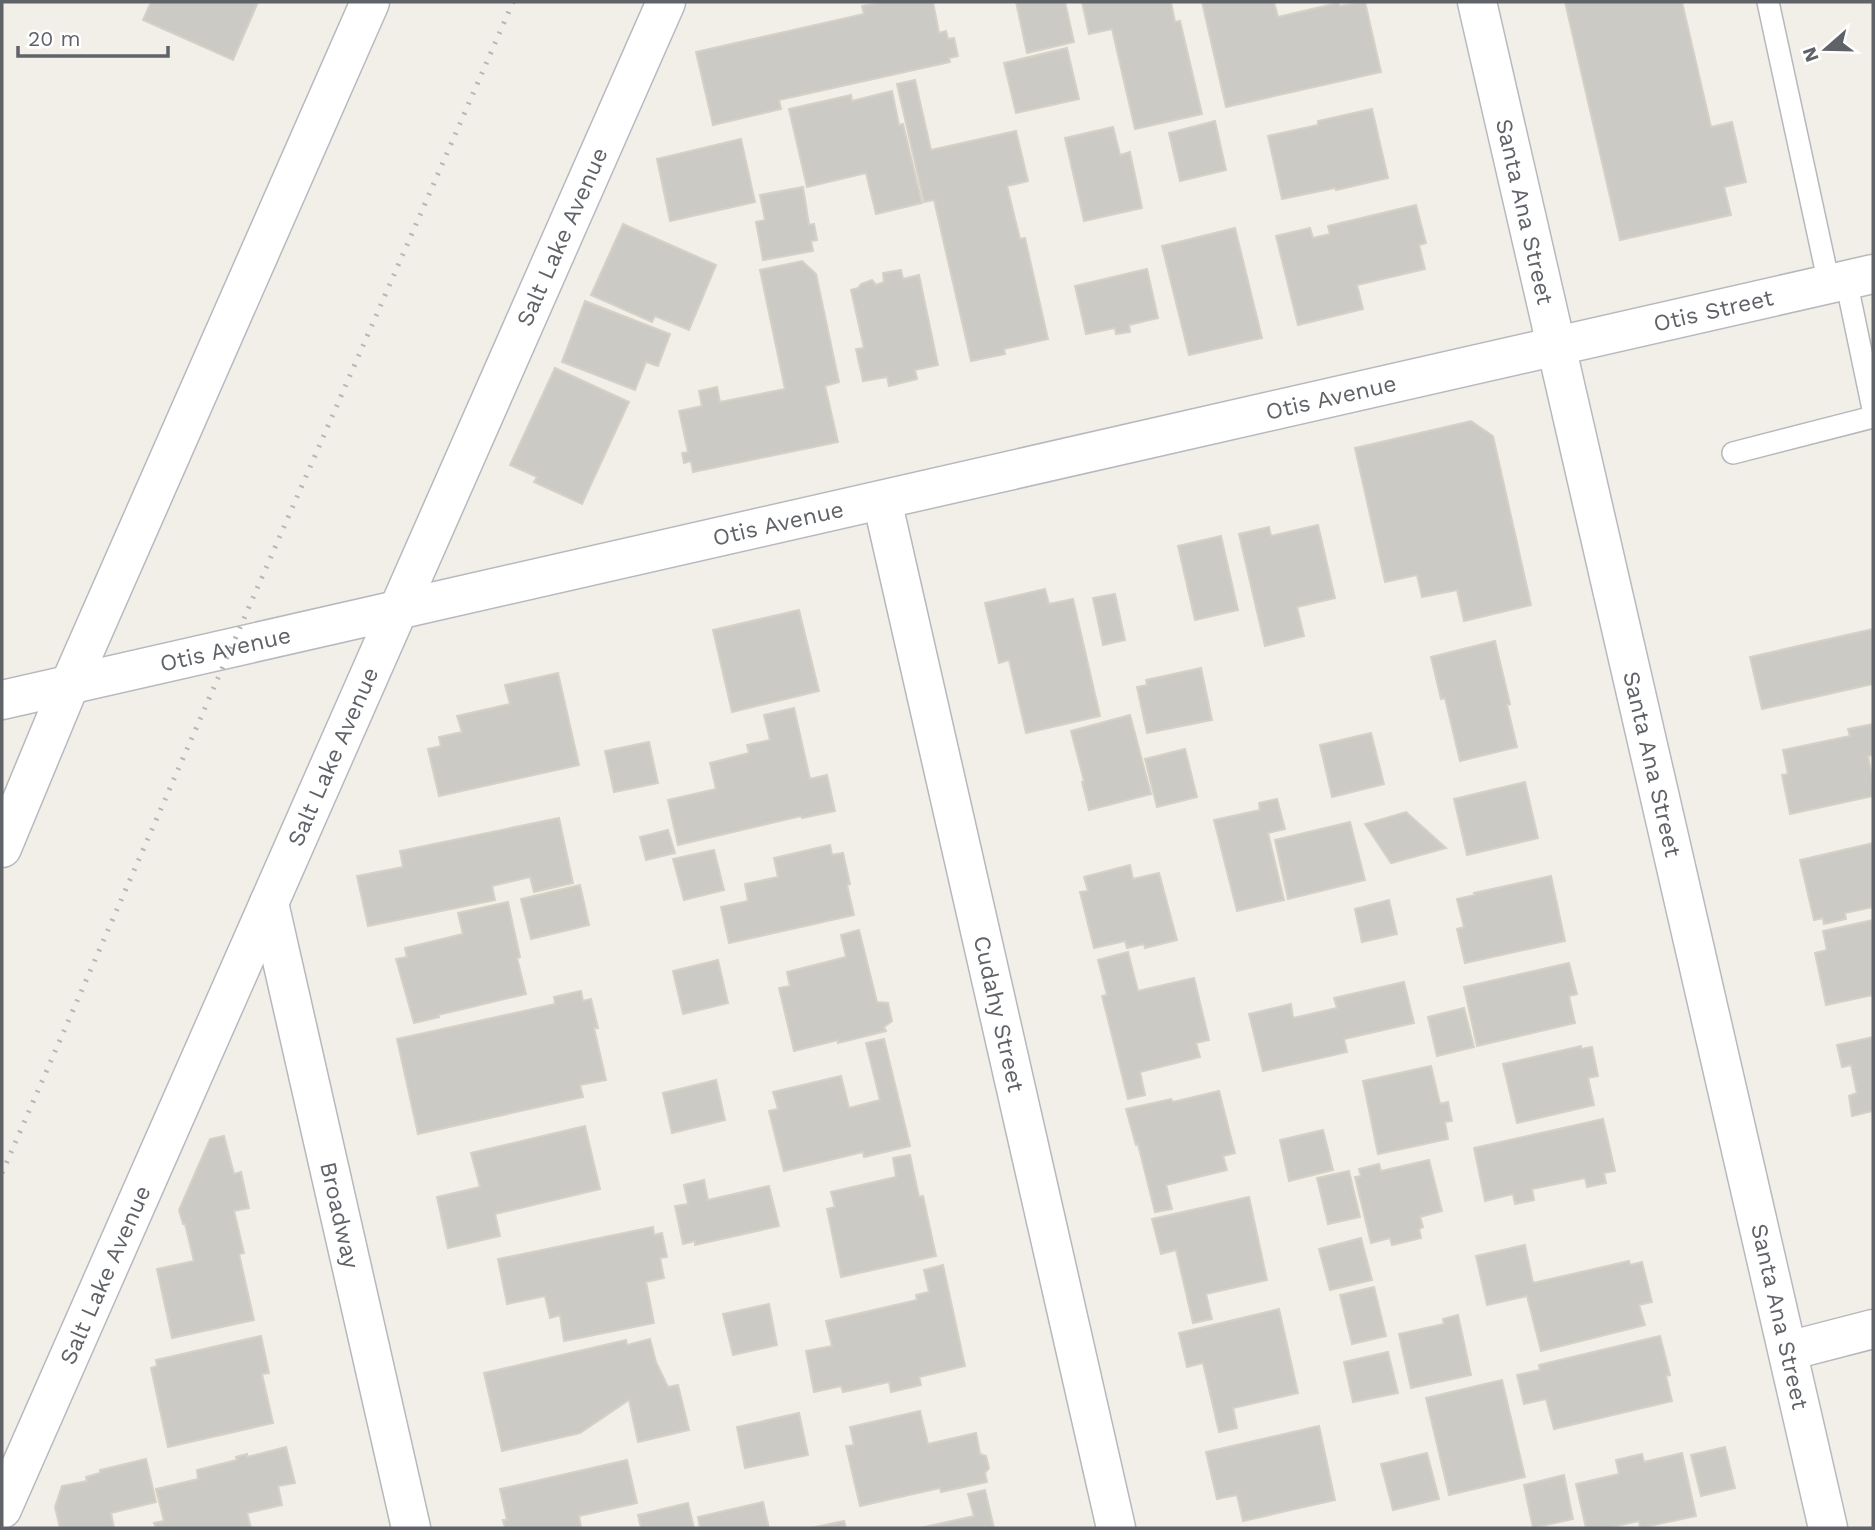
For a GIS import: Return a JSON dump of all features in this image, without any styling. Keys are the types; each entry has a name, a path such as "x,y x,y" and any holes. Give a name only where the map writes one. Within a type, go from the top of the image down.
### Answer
{"street":[{"path":"2,848 70,684 370,2"},
{"name":"Salt Lake Avenue","path":"2,1510 666,2"},
{"name":"Santa Ana Street","path":"1477,2 1828,1528"},
{"name":"Otis Street","path":"1555,347 1849,279"},
{"name":"Otis Avenue","path":"2,700 1555,347"},
{"name":"Cudahy Street","path":"882,500 1116,1528"},
{"name":"Broadway","path":"269,903 411,1528"},
{"path":"1788,1351 1873,1329"}],"lane":[{"path":"1768,2 1849,279 1873,409"},
{"path":"1732,453 1873,417"}],"building":[{"path":"151,2 258,2 233,60 143,20"},
{"path":"883,2 933,2 939,33 946,31 948,39 954,38 958,56 949,58 950,62 779,100 781,109 713,125 696,52 864,14 862,6"},
{"path":"1016,2 1065,2 1074,42 1027,53"},
{"path":"1082,2 1171,2 1175,22 1180,21 1202,114 1135,129 1112,29 1089,34"},
{"path":"1202,2 1274,2 1278,17 1338,3 1340,6 1365,2 1381,72 1226,107"},
{"path":"1565,2 1682,2 1711,127 1732,122 1746,182 1724,187 1731,215 1620,240"},
{"path":"1067,48 1079,99 1016,113 1004,63"},
{"path":"915,80 931,150 1016,131 1028,181 1007,186 1020,239 1025,238 1048,339 1004,349 1005,354 971,361 934,200 924,202 897,84"},
{"path":"892,91 922,203 876,214 866,173 807,187 789,109 851,95 852,101"},
{"path":"1372,109 1388,178 1282,199 1268,136"},
{"path":"1215,121 1226,170 1180,181 1169,133"},
{"path":"1113,127 1120,155 1130,152 1142,208 1084,221 1065,138"},
{"path":"741,139 755,202 670,221 657,159"},
{"path":"803,187 809,225 814,224 817,240 811,241 813,251 763,260 756,222 765,220 760,195"},
{"path":"1416,205 1426,243 1419,245 1425,269 1357,285 1363,309 1298,325 1276,236 1310,228 1313,238 1330,234 1328,226"},
{"path":"623,224 716,265 689,330 655,316 652,322 591,295"},
{"path":"1235,228 1262,338 1189,355 1162,246"},
{"path":"802,261 816,274 839,382 825,386 838,442 693,472 691,461 684,463 682,453 688,452 679,411 702,406 699,391 717,387 720,402 785,389 760,270"},
{"path":"1147,269 1158,318 1129,325 1130,332 1116,334 1115,328 1086,334 1075,286"},
{"path":"901,270 903,279 919,275 938,365 915,370 917,379 889,386 887,377 863,381 856,349 864,348 851,290 872,280 876,285 884,282 883,273"},
{"path":"585,301 670,334 658,366 646,362 635,390 562,362"},
{"path":"555,368 629,402 582,504 534,482 537,477 510,465"},
{"path":"1471,421 1493,436 1531,605 1464,621 1457,590 1422,597 1417,575 1385,582 1355,448"},
{"path":"1318,525 1335,598 1297,607 1304,636 1265,646 1239,534 1269,527 1271,536"},
{"path":"1221,536 1238,610 1195,620 1178,546"},
{"path":"1045,589 1049,604 1073,599 1100,716 1026,733 1009,660 999,663 985,603"},
{"path":"1115,594 1125,640 1103,645 1093,598"},
{"path":"799,610 819,691 732,712 713,630"},
{"path":"1873,629 1873,684 1762,709 1750,657"},
{"path":"1495,641 1517,747 1460,761 1445,698 1441,699 1431,657"},
{"path":"1201,668 1212,720 1147,733 1137,687 1147,685 1146,680"},
{"path":"558,673 579,765 439,796 428,749 441,746 439,737 462,732 457,716 510,704 505,685"},
{"path":"794,708 810,779 827,775 835,811 802,818 801,816 678,845 668,800 716,789 710,763 749,753 747,745 770,740 764,715"},
{"path":"1130,715 1151,794 1089,810 1071,731"},
{"path":"1873,724 1873,755 1868,756 1873,796 1790,814 1782,775 1788,774 1783,750 1850,736 1848,729"},
{"path":"1371,733 1384,784 1332,797 1320,745"},
{"path":"649,742 658,783 614,792 605,751"},
{"path":"1185,749 1197,797 1157,807 1145,759"},
{"path":"1525,782 1538,838 1467,855 1454,799"},
{"path":"1277,799 1285,829 1268,833 1284,900 1237,911 1214,820 1260,810 1259,803"},
{"path":"1406,812 1446,848 1391,863 1365,824"},
{"path":"559,818 573,883 534,892 530,877 492,886 495,900 368,926 357,876 403,867 400,851"},
{"path":"1350,822 1365,880 1288,899 1275,840"},
{"path":"668,830 675,853 646,860 640,837"},
{"path":"1873,843 1873,907 1845,913 1846,919 1824,924 1823,918 1814,920 1800,860"},
{"path":"830,845 832,855 843,853 854,915 729,943 721,907 748,901 745,884 778,877 774,858"},
{"path":"714,850 724,890 684,900 673,859"},
{"path":"1130,865 1133,879 1159,873 1177,940 1145,948 1144,944 1127,948 1125,941 1094,948 1080,892 1088,891 1084,877"},
{"path":"1551,876 1565,941 1465,963 1457,929 1464,927 1457,899"},
{"path":"580,885 589,925 531,939 521,899"},
{"path":"1389,900 1397,934 1362,942 1355,909"},
{"path":"508,902 526,994 414,1023 396,959 407,957 405,948 463,934 458,913"},
{"path":"1873,920 1873,995 1826,1005 1815,953 1827,950 1823,931"},
{"path":"859,930 877,1002 888,1003 892,1021 884,1027 886,1031 794,1051 779,988 790,986 787,972 846,957 841,935"},
{"path":"1128,952 1138,991 1194,978 1209,1040 1196,1043 1200,1057 1140,1072 1145,1095 1128,1099 1102,996 1107,995 1098,960"},
{"path":"718,960 728,1003 683,1014 673,971"},
{"path":"1569,963 1577,994 1569,996 1575,1023 1477,1046 1464,987"},
{"path":"1404,982 1414,1023 1344,1039 1347,1052 1263,1071 1249,1014 1291,1004 1293,1018 1337,1008 1334,998"},
{"path":"581,991 583,1001 591,999 598,1028 594,1028 606,1080 580,1085 583,1097 418,1134 397,1039 555,1004 554,997"},
{"path":"1464,1008 1474,1047 1437,1056 1428,1017"},
{"path":"1873,1037 1873,1111 1852,1116 1849,1096 1857,1093 1851,1065 1842,1067 1837,1045"},
{"path":"884,1039 910,1146 864,1157 863,1152 784,1171 769,1111 778,1109 773,1092 841,1076 849,1108 880,1100 866,1043"},
{"path":"1581,1046 1581,1049 1592,1047 1598,1076 1588,1078 1594,1105 1517,1123 1503,1064"},
{"path":"1431,1066 1440,1104 1448,1102 1452,1121 1445,1122 1448,1139 1378,1154 1363,1081"},
{"path":"716,1080 725,1120 672,1133 663,1093"},
{"path":"1219,1091 1235,1153 1223,1156 1227,1170 1166,1185 1172,1209 1155,1212 1126,1109"},
{"path":"1603,1119 1615,1171 1604,1173 1606,1183 1587,1187 1585,1178 1532,1189 1534,1200 1515,1204 1513,1194 1485,1201 1474,1148"},
{"path":"585,1126 600,1189 495,1214 500,1236 448,1248 437,1197 480,1187 471,1153"},
{"path":"1323,1130 1333,1170 1289,1181 1280,1140"},
{"path":"224,1136 234,1174 241,1172 249,1208 234,1211 244,1253 239,1254 254,1320 172,1338 157,1269 194,1261 179,1210 210,1139"},
{"path":"910,1155 919,1197 923,1196 936,1256 841,1277 827,1209 835,1207 831,1192 896,1177 893,1158"},
{"path":"1429,1160 1442,1211 1420,1217 1423,1227 1419,1229 1421,1238 1392,1245 1390,1238 1371,1243 1355,1177 1361,1176 1359,1169 1379,1164 1381,1171"},
{"path":"1349,1171 1360,1217 1328,1224 1317,1178"},
{"path":"704,1180 708,1200 769,1186 779,1226 695,1245 695,1241 683,1244 675,1206 688,1204 684,1185"},
{"path":"1249,1197 1267,1280 1206,1294 1212,1319 1193,1323 1176,1250 1161,1254 1152,1219"},
{"path":"653,1227 654,1235 662,1233 667,1257 660,1258 664,1278 646,1282 654,1323 564,1341 560,1315 550,1318 545,1296 507,1304 498,1259"},
{"path":"1361,1238 1372,1280 1330,1290 1319,1249"},
{"path":"1525,1245 1533,1283 1629,1261 1630,1265 1642,1262 1652,1302 1639,1305 1645,1325 1541,1351 1527,1296 1487,1305 1476,1256"},
{"path":"943,1265 965,1366 919,1377 921,1385 891,1392 889,1382 843,1392 841,1386 814,1392 806,1351 832,1346 826,1321 917,1300 916,1295 929,1292 924,1270"},
{"path":"1374,1287 1386,1336 1352,1344 1340,1295"},
{"path":"769,1304 777,1345 733,1355 723,1314"},
{"path":"1279,1309 1298,1393 1233,1408 1237,1428 1219,1432 1203,1363 1187,1367 1179,1333"},
{"path":"1458,1315 1471,1375 1411,1388 1399,1334 1444,1324 1443,1319"},
{"path":"261,1336 269,1373 262,1374 273,1423 168,1447 151,1368 157,1366 156,1360"},
{"path":"1660,1336 1670,1375 1666,1376 1672,1401 1554,1429 1546,1399 1524,1404 1517,1375 1540,1370 1539,1365"},
{"path":"650,1339 656,1362 668,1387 678,1385 689,1430 638,1442 629,1400 580,1433 502,1451 484,1373 626,1340 627,1345"},
{"path":"1388,1352 1398,1393 1353,1402 1344,1362"},
{"path":"1502,1380 1525,1477 1449,1495 1426,1398"},
{"path":"920,1411 928,1444 976,1433 980,1454 986,1456 989,1468 985,1473 987,1482 941,1492 940,1488 860,1506 846,1446 854,1445 850,1427"},
{"path":"799,1413 808,1455 745,1468 737,1427"},
{"path":"1319,1426 1335,1500 1243,1521 1237,1495 1217,1499 1206,1452"},
{"path":"286,1447 295,1483 278,1486 282,1505 247,1513 251,1528 156,1528 154,1523 164,1521 156,1489 198,1479 197,1470 237,1460 236,1457 247,1454 247,1457"},
{"path":"1725,1447 1735,1488 1701,1496 1691,1455"},
{"path":"1427,1453 1439,1499 1393,1510 1381,1464"},
{"path":"1682,1453 1696,1516 1640,1528 1639,1521 1608,1528 1586,1528 1576,1484 1619,1474 1616,1460 1642,1454 1644,1462"},
{"path":"146,1459 156,1502 111,1513 114,1528 60,1528 55,1507 62,1486 87,1481 86,1477 100,1473 100,1470"},
{"path":"627,1460 637,1503 579,1516 581,1528 505,1528 503,1520 507,1520 500,1489"},
{"path":"1564,1475 1573,1519 1533,1528 1524,1485"},
{"path":"985,1490 994,1528 920,1528 974,1516 968,1494"},
{"path":"763,1502 769,1528 700,1528 698,1517"},
{"path":"688,1503 694,1528 641,1528 638,1515"},
{"path":"844,1521 846,1528 811,1528"}],"railway":[{"path":"2,1173 513,2"}]}
